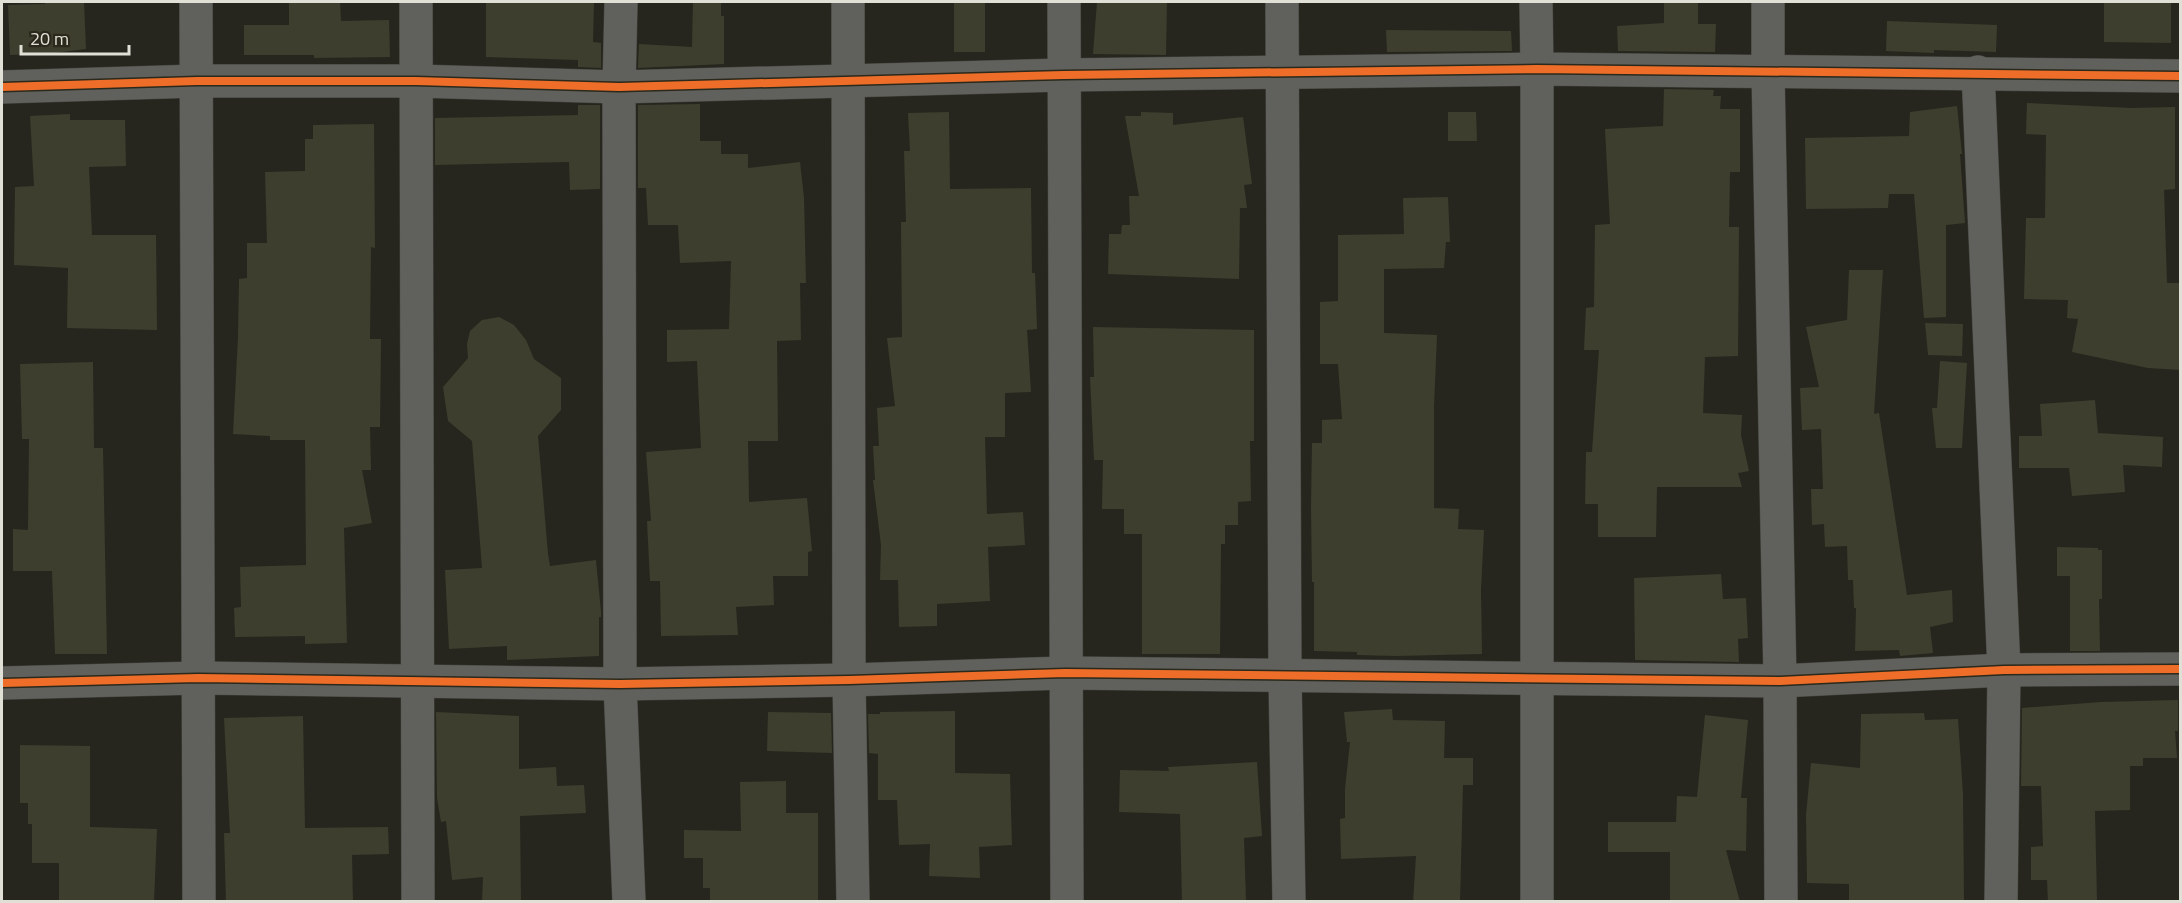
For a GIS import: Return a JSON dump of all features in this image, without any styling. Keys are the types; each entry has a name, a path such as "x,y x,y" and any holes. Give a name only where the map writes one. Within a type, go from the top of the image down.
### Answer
{"street":[{"path":"196,2 199,902"},
{"path":"416,2 418,902"},
{"path":"621,2 619,87 620,684 629,902"},
{"path":"848,2 849,680 853,902"},
{"path":"1064,2 1067,902"},
{"path":"1282,2 1285,676 1289,902"},
{"path":"1536,2 1537,902"},
{"path":"1768,2 1780,681 1781,902"},
{"path":"2,87 196,81 416,81 619,87 1064,75 1537,69 2181,76"},
{"path":"1978,72 2004,670 2001,902"},
{"path":"2,682 198,678 620,684 1065,673 1780,681 2004,670 2181,669"}],"building":[{"path":"45,2 84,2 86,49 46,54 10,55 8,5 45,4"},
{"path":"289,2 340,2 341,21 389,20 390,57 314,58 314,55 244,55 244,25 289,25"},
{"path":"486,2 594,2 593,42 601,43 601,68 578,67 578,60 486,57"},
{"path":"693,2 721,2 721,16 724,16 724,64 638,68 639,44 692,47"},
{"path":"954,2 985,2 985,52 954,52"},
{"path":"1097,2 1167,2 1166,55 1093,54"},
{"path":"1664,2 1698,2 1698,24 1716,24 1715,52 1618,51 1617,26 1664,23"},
{"path":"2104,2 2171,2 2171,43 2104,42"},
{"path":"1887,21 1997,25 1996,52 1886,51"},
{"path":"1386,30 1511,31 1512,51 1387,52"},
{"path":"1664,89 1714,90 1713,96 1721,96 1720,109 1740,109 1740,172 1730,172 1729,227 1739,227 1738,356 1705,357 1703,413 1742,415 1741,435 1749,471 1738,473 1742,487 1657,487 1656,537 1598,537 1598,504 1585,504 1586,452 1592,452 1599,350 1584,350 1586,308 1594,307 1595,225 1610,224 1605,129 1663,126"},
{"path":"2027,103 2131,108 2175,107 2175,189 2164,190 2167,283 2181,283 2181,370 2148,368 2072,352 2078,319 2067,318 2068,300 2024,299 2026,218 2045,218 2046,135 2026,134"},
{"path":"700,104 700,141 721,141 721,154 748,154 748,168 800,162 804,198 806,283 800,283 801,340 777,341 778,441 748,441 749,502 807,498 812,551 808,552 808,576 773,576 774,605 736,607 738,635 661,636 660,581 650,581 647,521 651,521 646,452 701,448 697,361 667,362 667,330 729,329 731,261 680,263 678,225 648,225 646,188 638,188 638,105"},
{"path":"578,105 600,105 600,189 570,190 569,162 435,165 435,118 578,115"},
{"path":"1957,106 1965,223 1946,225 1946,317 1924,318 1914,194 1889,194 1888,208 1806,209 1805,138 1909,136 1910,112"},
{"path":"949,112 950,189 1031,188 1032,273 1035,273 1037,329 1027,330 1031,392 1005,393 1005,437 985,437 987,514 1023,512 1025,545 988,547 990,601 937,604 937,626 899,627 898,580 880,580 881,545 873,480 875,480 873,446 879,446 877,408 895,406 887,338 902,337 901,222 906,222 904,151 910,151 908,113"},
{"path":"1141,112 1173,113 1173,125 1243,117 1252,184 1244,185 1247,208 1240,208 1239,279 1108,274 1109,234 1121,234 1122,225 1130,225 1129,196 1139,196 1125,116 1141,116"},
{"path":"1448,112 1476,112 1477,141 1448,141"},
{"path":"70,114 70,120 125,120 126,166 89,167 92,235 156,235 157,330 67,328 68,268 14,265 15,187 34,186 30,116"},
{"path":"374,124 375,248 371,247 370,339 381,339 380,427 370,427 371,470 362,470 372,523 344,528 347,643 305,644 305,636 235,637 234,608 241,607 240,567 306,565 305,440 270,440 270,436 233,434 239,279 247,278 247,243 267,243 265,172 305,171 305,139 313,139 313,125"},
{"path":"1448,197 1450,242 1446,242 1444,268 1384,269 1384,333 1437,335 1434,508 1459,509 1458,529 1484,530 1481,590 1482,654 1396,656 1314,651 1312,443 1322,443 1322,420 1342,419 1338,364 1320,364 1320,302 1338,301 1338,235 1404,234 1403,198"},
{"path":"1849,270 1883,270 1874,414 1879,413 1907,595 1952,590 1953,622 1930,627 1933,653 1900,656 1899,650 1855,651 1856,608 1854,608 1853,580 1848,580 1847,546 1825,547 1824,524 1812,525 1811,489 1823,489 1821,429 1802,430 1800,388 1819,387 1806,327 1847,320"},
{"path":"499,317 514,325 526,340 534,359 561,378 561,410 538,436 548,554 550,566 596,560 601,612 599,656 507,660 507,646 449,649 445,570 482,568 472,441 448,421 443,387 468,358 467,344 470,331 482,320"},
{"path":"1925,323 1963,324 1962,356 1928,355"},
{"path":"1093,327 1254,330 1254,441 1250,441 1251,501 1238,502 1238,525 1225,525 1225,544 1221,544 1220,654 1142,654 1142,534 1124,534 1124,509 1102,509 1103,460 1094,460 1090,377 1094,377"},
{"path":"1940,361 1967,363 1962,448 1936,448 1932,408 1937,408"},
{"path":"93,362 94,448 103,448 107,654 55,654 52,571 13,571 13,529 28,530 29,439 22,439 20,364"},
{"path":"2095,400 2098,433 2163,437 2162,467 2123,465 2125,492 2072,496 2069,468 2019,468 2019,436 2042,436 2040,404"},
{"path":"2057,547 2102,550 2102,599 2099,599 2100,651 2070,651 2070,576 2057,576"},
{"path":"1721,574 1723,599 1746,598 1748,638 1738,639 1739,662 1635,660 1634,578"},
{"path":"2178,700 2178,731 2175,731 2177,758 2143,758 2143,766 2130,766 2130,810 2095,811 2097,901 2048,902 2047,880 2031,880 2031,847 2043,846 2041,786 2021,786 2022,708 2101,702"},
{"path":"1392,709 1393,720 1445,721 1444,758 1473,758 1473,785 1463,785 1460,902 1413,902 1416,856 1341,859 1340,819 1345,818 1345,789 1350,742 1347,742 1344,712"},
{"path":"955,711 955,773 1010,774 1012,845 979,847 980,878 929,876 930,844 899,845 897,800 878,800 878,754 869,753 868,714"},
{"path":"436,712 519,716 519,769 556,767 557,786 584,785 586,813 520,816 521,902 482,902 483,877 452,880 446,821 441,822 437,798"},
{"path":"768,712 831,713 832,753 767,751"},
{"path":"1924,713 1925,720 1958,719 1963,794 1964,902 1849,902 1849,884 1807,883 1806,815 1811,763 1860,768 1861,714"},
{"path":"1705,715 1748,720 1741,798 1747,798 1746,851 1726,850 1740,902 1670,902 1670,852 1608,852 1608,822 1676,822 1677,796 1697,797"},
{"path":"303,716 305,828 388,827 389,854 352,855 353,902 226,902 224,833 230,833 224,718"},
{"path":"20,745 90,746 90,827 157,829 154,902 59,902 59,863 32,863 32,824 28,824 28,803 20,803"},
{"path":"1257,762 1262,836 1244,838 1246,902 1182,902 1180,814 1119,812 1120,770 1169,771 1168,767"},
{"path":"786,781 786,813 818,813 818,902 710,902 710,888 703,888 703,858 684,858 684,830 741,831 740,782"}],"cycle path":[{"path":"2,87 197,81 416,81 619,87 1064,75 1537,69 2180,76"},
{"path":"2,683 198,678 620,684 1065,673 1780,681 2004,670 2180,669"}]}
